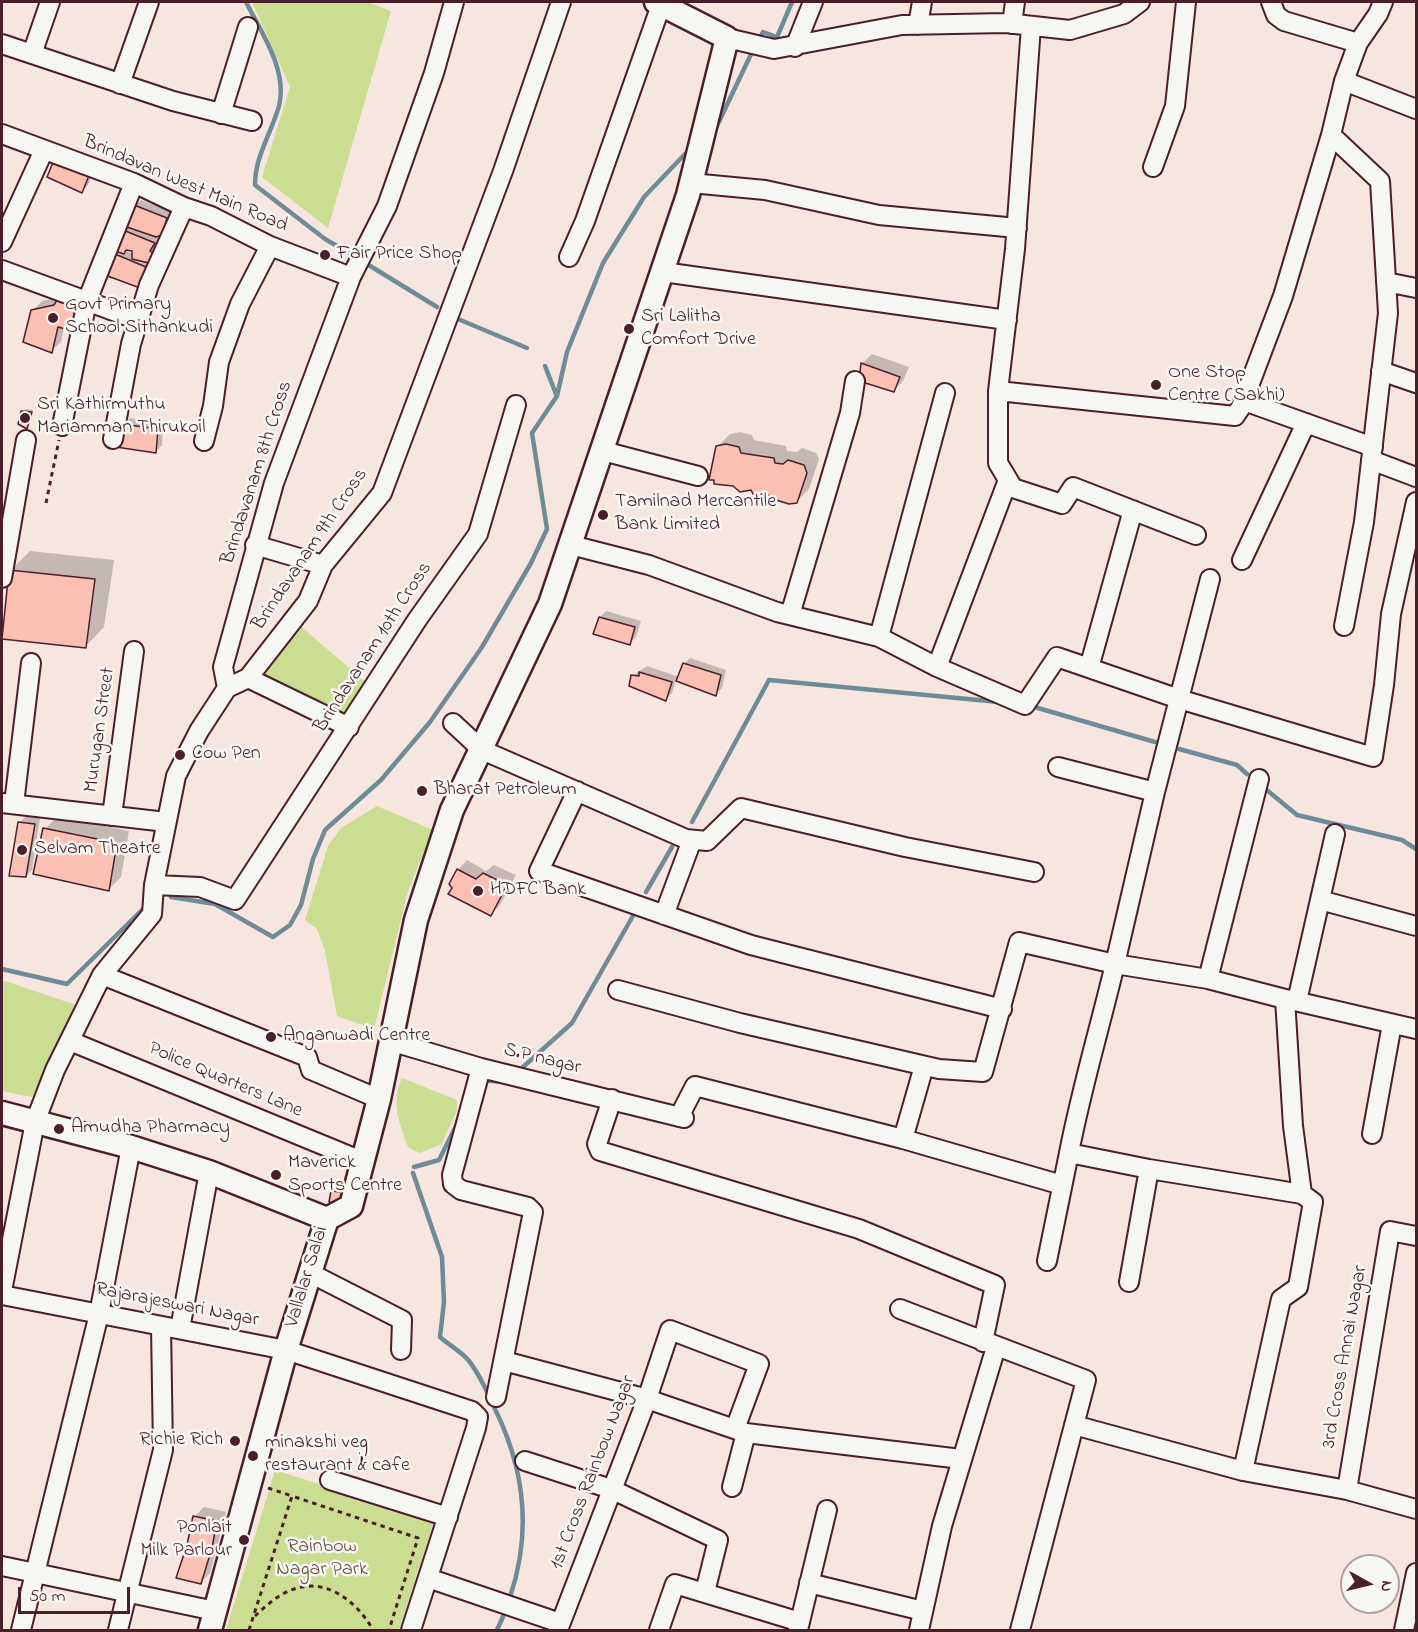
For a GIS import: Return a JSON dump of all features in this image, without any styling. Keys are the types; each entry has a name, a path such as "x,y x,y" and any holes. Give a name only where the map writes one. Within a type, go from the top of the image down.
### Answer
{"street":[{"path":"32,54 50,2"},
{"path":"120,84 149,2"},
{"name":"Brindavanam 8th Cross","path":"227,688 223,667 274,483 351,277 387,206 434,73 454,2"},
{"name":"Brindavanam 9th Cross","path":"227,688 248,678 308,601 322,566 382,493 503,171 561,2"},
{"path":"795,46 813,2"},
{"path":"918,25 922,2"},
{"path":"1012,24 1015,2"},
{"path":"569,257 585,221 659,3 734,40 774,49 902,25 1012,24 1070,30 1124,14 1140,2"},
{"path":"1153,167 1175,106 1186,2"},
{"path":"1271,2 1276,15 1284,21 1358,43"},
{"path":"998,391 1235,416 1244,401 1283,296 1331,135 1344,81 1358,43 1378,14 1383,2"},
{"path":"1031,26 1017,228 998,391 998,463 1013,488 1062,504 1073,488 1196,534"},
{"path":"221,114 249,27"},
{"path":"327,1219 351,1206 379,1100 416,920 452,810 550,604 663,272 734,40"},
{"path":"2,44 120,84 252,121"},
{"path":"1344,81 1416,108"},
{"name":"Brindavan West Main Road","path":"2,134 134,183 184,207 211,216 270,246 351,277"},
{"path":"1331,135 1380,181 1388,313 1365,522 1344,626"},
{"path":"2,242 44,150"},
{"path":"62,426 87,301 134,183"},
{"path":"691,183 765,190 879,215 1017,228"},
{"path":"113,439 131,344 138,320 149,285 184,207"},
{"path":"204,441 213,406 219,362 240,304 270,246"},
{"path":"2,270 138,320"},
{"path":"663,272 1007,320"},
{"path":"1386,282 1416,288"},
{"path":"1381,371 1416,382"},
{"path":"790,615 850,413 855,381"},
{"path":"879,637 945,393"},
{"path":"1244,401 1306,423 1372,453 1416,477"},
{"name":"Brindavanam 10th Cross","path":"154,885 200,887 235,900 417,620 478,534 516,405"},
{"path":"1242,560 1306,423"},
{"path":"2,578 9,488 26,440"},
{"path":"603,451 698,476"},
{"path":"937,667 1008,480"},
{"path":"571,545 649,565 790,615 879,637 937,667 1025,705 1057,657 1179,699 1373,757 1384,685 1390,614 1416,502"},
{"path":"1089,668 1133,510"},
{"path":"255,545 322,566"},
{"path":"1047,1261 1080,1098 1088,1078 1155,792 1210,579"},
{"name":"Murugan Street","path":"112,816 134,651"},
{"path":"31,663 8,804 166,822"},
{"path":"248,678 349,727"},
{"path":"2,1293 35,1122 102,975 152,914 154,885 176,777 199,731 227,688"},
{"path":"453,723 482,750 692,840 707,841 741,808 905,847 1034,872"},
{"path":"1058,767 1155,792"},
{"path":"1208,979 1258,779"},
{"path":"577,791 539,871 751,945 1002,1009"},
{"path":"1302,1194 1293,1126 1291,1000 1320,900 1335,834"},
{"path":"664,915 692,840"},
{"path":"1320,900 1416,926"},
{"path":"618,990 740,1023 924,1065 983,1072 1019,942 1115,964 1208,979 1416,1029"},
{"path":"102,975 307,1057 311,1070 379,1100"},
{"path":"1372,1134 1392,1024"},
{"name":"Police Quarters Lane","path":"70,1041 363,1162"},
{"name":"S.P nagar","path":"390,1041 481,1068 682,1118 695,1086 903,1139"},
{"path":"924,1065 903,1139 1062,1185"},
{"path":"481,1068 452,1175 453,1184 461,1190 528,1207 533,1212 496,1397"},
{"path":"612,1100 597,1144 600,1151 859,1229 995,1285 989,1345 942,1526 919,1630"},
{"name":"Vallalar Salai","path":"2,1113 131,1147 209,1172 327,1219 286,1350 213,1621"},
{"path":"21,1630 99,1314 131,1147"},
{"path":"1069,1153 1149,1170 1302,1194 1313,1202 1298,1287 1281,1299 1243,1471"},
{"path":"1129,1282 1149,1170"},
{"path":"180,1329 209,1172"},
{"name":"3rd Cross Annai Nagar","path":"1347,1490 1390,1231 1416,1236"},
{"path":"310,1273 402,1320 401,1350"},
{"name":"Rajarajeswari Nagar","path":"2,1293 286,1350 472,1411 478,1417 448,1517"},
{"path":"900,1309 989,1345 1086,1380 1020,1630"},
{"path":"118,1630 164,1450 161,1326"},
{"name":"1st Cross Rainbow Nagar","path":"559,1627 647,1399 670,1330 759,1364 741,1431"},
{"path":"504,1361 647,1399 741,1431 961,1459"},
{"path":"1074,1425 1243,1471 1347,1490 1416,1509"},
{"path":"732,1487 741,1431"},
{"path":"525,1461 611,1489 718,1540 705,1592"},
{"path":"330,1480 448,1517 411,1630"},
{"path":"659,1630 675,1584 705,1592 799,1626 827,1510"},
{"path":"2,1566 129,1592 213,1621"},
{"path":"1404,1630 1416,1573"},
{"path":"428,1578 559,1627"},
{"path":"809,1583 923,1611"}],"path":[{"path":"46,503 62,426"},
{"path":"250,1482 418,1538 389,1630"},
{"path":"249,1630 292,1497"},
{"path":"253,1618 281,1595 302,1587 322,1588 342,1596 357,1607 373,1630"}],"green space":[{"path":"252,2 368,2 391,11 328,228 262,177 290,87"},
{"path":"297,623 369,685 345,718 260,675"},
{"path":"377,806 433,830 408,891 374,1029 337,1016 325,951 317,929 305,920 328,846 341,828"},
{"path":"2,980 79,1006 32,1097 2,1091"},
{"path":"402,1078 457,1100 457,1110 442,1144 419,1153 408,1147 399,1122 397,1104 398,1087"},
{"name":"Rainbow Nagar Park","path":"275,1470 434,1521 399,1630 226,1630"}],"building":[{"path":"54,160 90,173 82,193 47,177"},
{"path":"134,205 167,218 162,235 156,237 124,226"},
{"path":"123,230 155,243 150,251 153,253 149,263 132,259 132,251 126,250 124,254 115,251"},
{"path":"115,254 146,267 140,288 105,275"},
{"name":"Govt Primary School Sithankudi","path":"60,295 81,303 73,331 58,327 52,353 23,342 31,310 54,305"},
{"path":"861,363 900,377 894,392 859,381"},
{"name":"Sri Kathirmuthu Mariamman Thirukoil","path":"21,411 32,412 27,429 18,424"},
{"path":"122,424 158,429 156,453 116,447"},
{"path":"726,444 739,447 741,453 774,458 775,463 783,464 788,460 804,465 807,473 797,503 789,504 776,500 774,496 753,494 751,490 740,492 733,486 714,484 714,480 709,480 716,446"},
{"path":"9,570 95,579 86,648 2,639"},
{"path":"599,617 635,627 630,645 593,634"},
{"path":"683,663 721,675 716,696 676,681"},
{"path":"639,672 672,682 666,701 629,686 631,675 639,676"},
{"name":"Selvam Theatre","path":"18,822 35,824 26,877 9,876"},
{"path":"43,828 117,843 109,891 33,874"},
{"name":"HDFC Bank","path":"457,869 476,879 483,873 507,885 491,916 448,894 452,888 449,884"},
{"path":"331,1191 342,1192 341,1203 329,1202"},
{"path":"193,1516 217,1521 212,1548 201,1584 176,1578 187,1545"}],"waterway":[{"path":"246,2 272,52 280,79 281,92 276,116 260,155 255,185 325,239 351,254"},
{"path":"758,41 763,32 777,37 792,2"},
{"path":"715,130 754,48"},
{"path":"171,897 215,904 273,937 290,925 301,905 313,859 325,830 381,780 430,722 482,647 531,563 547,529 532,433 557,396 567,352 603,263 644,197 685,154"},
{"path":"367,264 437,307"},
{"path":"458,319 527,348"},
{"path":"545,366 556,394"},
{"path":"692,822 769,680 999,702"},
{"path":"1031,706 1155,742"},
{"path":"1179,749 1237,765 1247,774"},
{"path":"1268,791 1297,815 1402,840 1416,849"},
{"path":"646,892 672,847"},
{"path":"2,969 67,984 146,906"},
{"path":"523,1067 572,1023 634,914"},
{"path":"481,1080 503,1082"},
{"path":"414,1167 439,1160 458,1122"},
{"path":"413,1173 442,1257 444,1302 440,1337 466,1358 480,1378 505,1432 519,1478 523,1525 517,1573 510,1597"},
{"path":"497,1630 506,1610"}],"place":[{"name":"Fair Price Shop","path":"325,255"},
{"name":"Govt Primary School Sithankudi","path":"53,318"},
{"name":"Sri Lalitha Comfort Drive","path":"629,329"},
{"name":"One Stop Centre (Sakhi)","path":"1156,385"},
{"name":"Sri Kathirmuthu Mariamman Thirukoil","path":"25,418"},
{"name":"Tamilnad Mercantile Bank Limited","path":"603,515"},
{"name":"Cow Pen","path":"180,755"},
{"name":"Bharat Petroleum","path":"422,791"},
{"name":"Selvam Theatre","path":"22,850"},
{"name":"HDFC Bank","path":"478,891"},
{"name":"Anganwadi Centre","path":"271,1037"},
{"name":"Amudha Pharmacy","path":"59,1129"},
{"name":"Maverick Sports Centre","path":"276,1175"},
{"name":"Richie Rich","path":"235,1441"},
{"name":"minakshi veg restaurant & cafe","path":"253,1456"},
{"name":"Ponlait Milk Parlour","path":"244,1540"}]}
